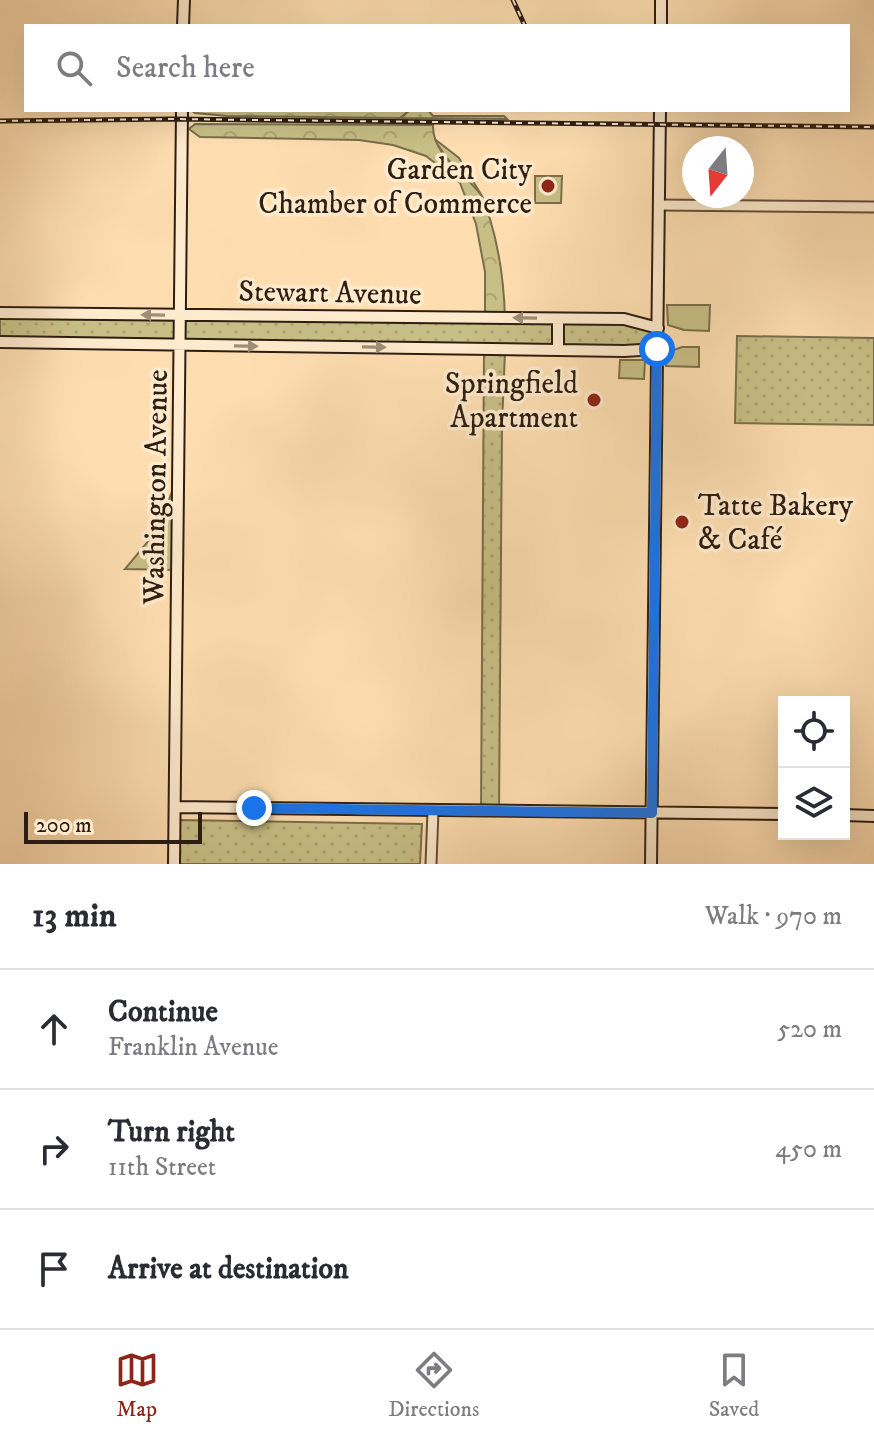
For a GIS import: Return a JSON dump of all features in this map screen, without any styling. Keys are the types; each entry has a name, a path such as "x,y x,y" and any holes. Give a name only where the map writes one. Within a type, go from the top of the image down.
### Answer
{"main road":[{"path":"183,24 184,0"},
{"path":"661,0 661,24"},
{"name":"Washington Avenue","path":"174,864 182,112"},
{"path":"651,864 660,112"},
{"name":"Stewart Avenue","path":"0,313 624,319 658,328"},
{"path":"558,319 558,350"},
{"name":"Stewart Avenue","path":"0,342 657,349"},
{"path":"175,807 778,814"},
{"path":"850,815 874,816"}],"street":[{"path":"659,205 874,207"},
{"path":"431,864 433,811"}],"green space":[{"path":"194,112 408,112 400,118"},
{"path":"408,112 430,112 433,116 504,116 507,119 400,118"},
{"path":"195,124 433,125 434,136 444,155 483,197 499,256 505,318 485,318 485,272 476,224 460,183 426,156 393,145 359,140 200,137 189,129"},
{"path":"432,137 459,158 482,196 453,166"},
{"path":"535,176 562,176 561,203 535,203"},
{"path":"667,305 710,305 709,331 684,330 668,325"},
{"path":"0,312 610,319 652,326 654,341 651,346 505,351 499,811 481,811 484,350 0,342"},
{"path":"737,336 874,338 874,425 735,423"},
{"path":"682,347 699,347 699,367 666,366 668,352"},
{"path":"620,360 645,360 644,379 619,378"},
{"path":"179,475 178,570 125,569 155,533"},
{"path":"178,820 422,824 420,864 178,864"}],"railway":[{"path":"513,0 524,24"},
{"path":"0,121 173,119 874,127"}],"place":[{"name":"Garden City Chamber of Commerce","path":"548,186"},
{"name":"Springfield Apartment","path":"594,400"},
{"name":"Tatte Bakery & Café","path":"682,522"}],"route":[{"path":"254,808 652,813 657,349"}]}
